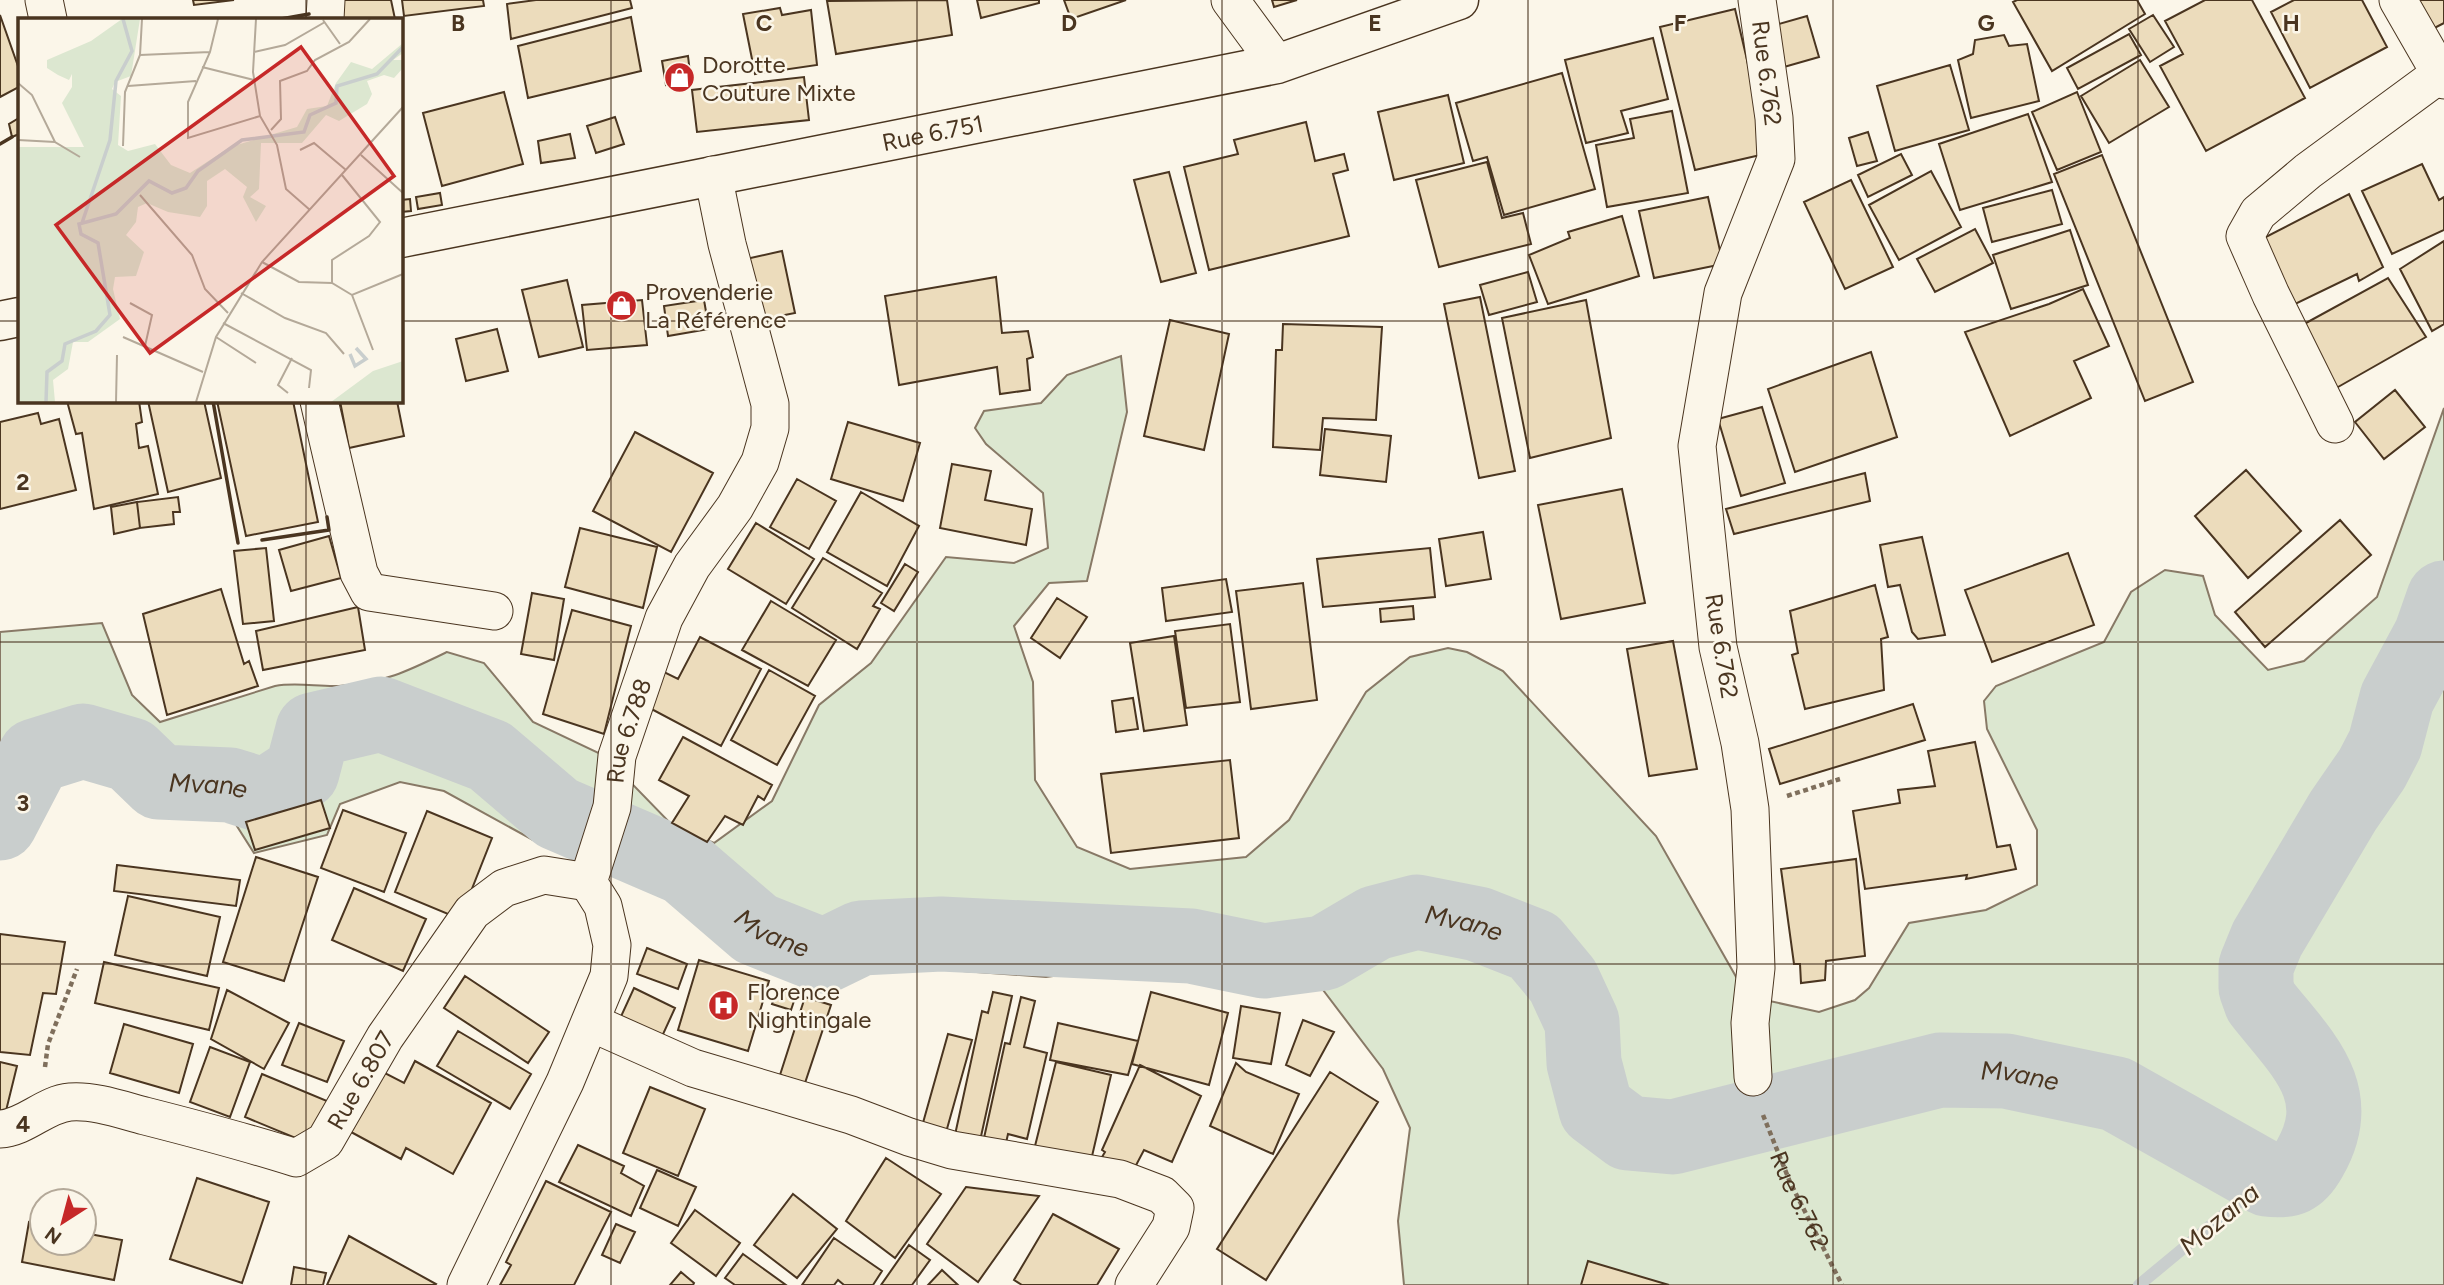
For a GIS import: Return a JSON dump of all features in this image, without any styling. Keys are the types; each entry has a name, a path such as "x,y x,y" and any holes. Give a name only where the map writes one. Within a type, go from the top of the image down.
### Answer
{"main road":[{"name":"Rue 6.751","path":"402,238 1277,64 1459,0"},
{"path":"0,321 18,317"}],"street":[{"path":"44,0 48,18"},
{"path":"325,18 326,0"},
{"path":"1230,0 1277,64"},
{"name":"Rue 6.762","path":"1754,1077 1750,1023 1756,968 1750,809 1740,743 1718,647 1697,446 1723,293 1776,159 1774,118 1757,0"},
{"path":"2335,424 2245,236 2258,213 2308,171 2442,77 2398,0"},
{"name":"Rue 6.788","path":"593,869 612,807 617,756 664,618 692,566 734,507 760,462 770,428 770,404 727,243 713,175"},
{"path":"319,402 359,573 369,592 494,611"},
{"path":"466,1285 592,1023 609,976 612,945 593,869"},
{"name":"Rue 6.807","path":"0,1129 9,1128 40,1112 70,1102 103,1106 247,1142 296,1158 325,1141 385,1037 472,912 504,888 544,875 593,869"},
{"path":"592,1023 693,1068 852,1115 951,1150 1120,1179 1162,1195 1175,1208 1171,1227 1134,1285"}],"path":[{"path":"1750,809 1840,779"},
{"path":"40,1112 48,1044 77,969"},
{"name":"Rue 6.762","path":"1754,1077 1765,1123 1790,1182 1842,1285"}],"green space":[{"path":"1121,356 1127,412 1087,581 1049,583 1014,626 1033,682 1035,780 1077,847 1130,869 1246,857 1289,820 1366,692 1410,657 1448,648 1467,652 1503,671 1656,836 1747,996 1819,1012 1855,1000 1869,988 1909,923 1986,910 2037,885 2037,830 1987,729 1984,701 1996,686 2104,642 2131,592 2165,570 2203,576 2215,615 2268,670 2304,661 2377,597 2444,408 2444,1285 1404,1285 1398,1221 1410,1128 1383,1069 1320,986 1250,989 1157,962 1046,977 935,969 888,955 845,928 730,911 657,887 620,869 621,841 586,824 564,845 533,840 444,791 400,782 340,804 327,835 254,853 233,820 176,810 108,772 88,772 60,785 0,836 0,632 102,623 132,695 160,722 275,686 339,686 383,679 447,652 484,663 533,722 605,756 672,825 714,843 772,801 819,705 871,663 946,557 1014,563 1048,548 1043,493 986,444 975,428 984,411 1041,403 1067,375"}],"building":[{"path":"193,0 234,0 194,5"},
{"path":"336,0 391,0 395,18 339,18"},
{"path":"402,0 483,0 484,6 404,16"},
{"path":"536,0 630,0 632,8 511,39 507,4"},
{"path":"947,0 952,35 836,54 827,1"},
{"path":"977,0 1039,0 1039,3 981,18"},
{"path":"1064,0 1126,0 1071,19"},
{"path":"1272,0 1297,0 1274,7"},
{"path":"2137,0 2145,14 2052,71 2013,2"},
{"path":"2205,0 2252,0 2305,98 2206,151 2160,66 2183,54 2165,21"},
{"path":"2294,0 2362,0 2387,47 2310,88 2271,12"},
{"path":"2407,0 2444,0 2444,23 2425,33"},
{"path":"780,8 782,15 811,10 817,65 755,74 743,14"},
{"path":"1735,9 1769,153 1695,170 1660,27"},
{"path":"0,15 18,66 18,88 0,97"},
{"path":"2153,15 2174,47 2150,62 2129,29"},
{"path":"1807,16 1819,57 1784,67 1772,26"},
{"path":"631,17 641,71 528,98 518,46"},
{"path":"2129,34 2141,55 2078,89 2067,68"},
{"path":"2004,35 2009,46 2027,44 2039,101 1971,118 1958,60 1973,54 1975,40"},
{"path":"1653,38 1668,99 1621,111 1628,133 1586,143 1565,60"},
{"path":"688,56 691,81 666,85 662,61"},
{"path":"2140,60 2169,107 2109,143 2081,96"},
{"path":"1950,65 1969,130 1895,151 1877,86"},
{"path":"1562,73 1595,189 1504,215 1487,157 1473,161 1456,103"},
{"path":"804,77 809,120 697,132 692,90"},
{"path":"504,92 523,164 442,186 423,113"},
{"path":"2077,92 2101,152 2057,170 2032,112"},
{"path":"1448,95 1464,163 1394,180 1378,112"},
{"path":"1672,111 1688,193 1607,207 1596,145 1634,138 1630,119"},
{"path":"2028,114 2052,182 1960,210 1939,144"},
{"path":"615,117 624,144 596,153 587,126"},
{"path":"18,119 18,134 12,137 9,124"},
{"path":"1306,122 1315,161 1344,154 1348,170 1333,174 1349,236 1209,270 1184,167 1238,154 1234,140"},
{"path":"1868,132 1877,161 1857,166 1849,138"},
{"path":"570,134 575,158 541,163 538,141"},
{"path":"1901,154 1912,175 1868,197 1858,175"},
{"path":"2102,155 2193,382 2145,401 2054,174"},
{"path":"1487,162 1502,218 1523,213 1531,244 1439,267 1416,180"},
{"path":"2422,164 2439,200 2444,197 2444,230 2392,254 2362,191"},
{"path":"1931,171 1961,227 1899,260 1869,205"},
{"path":"1169,172 1196,273 1161,282 1134,180"},
{"path":"1851,180 1893,267 1845,289 1804,202"},
{"path":"2052,190 2062,224 1992,242 1983,208"},
{"path":"440,193 442,205 418,209 416,197"},
{"path":"2349,194 2383,267 2359,281 2357,274 2289,307 2258,241"},
{"path":"1708,197 1723,264 1654,278 1639,211"},
{"path":"410,199 411,211 402,212 402,200"},
{"path":"1622,216 1639,276 1548,304 1529,255 1570,238 1568,232"},
{"path":"1975,229 1993,263 1935,292 1917,259"},
{"path":"2070,230 2088,285 2011,309 1993,255"},
{"path":"2444,241 2444,324 2432,331 2400,269"},
{"path":"782,251 795,313 759,320 746,259"},
{"path":"1528,272 1537,302 1489,315 1480,285"},
{"path":"996,277 1002,333 1028,331 1033,357 1027,359 1030,390 1000,394 997,367 899,385 885,296"},
{"path":"2388,278 2426,337 2331,391 2295,329"},
{"path":"567,280 583,347 539,357 522,290"},
{"path":"2083,289 2109,346 2074,361 2091,398 2010,436 1965,332 2049,304"},
{"path":"1480,297 1515,471 1479,478 1444,304"},
{"path":"642,300 647,345 587,350 582,305"},
{"path":"704,300 709,329 668,336 664,306"},
{"path":"1586,300 1611,438 1530,458 1502,318"},
{"path":"1170,320 1229,334 1204,450 1144,436"},
{"path":"1283,324 1382,327 1376,420 1323,418 1320,450 1273,447 1276,350 1282,350"},
{"path":"497,329 508,371 466,381 456,339"},
{"path":"1871,352 1897,437 1795,472 1768,389"},
{"path":"2395,390 2425,427 2384,459 2355,422"},
{"path":"67,402 139,402 142,422 136,424 139,448 148,446 158,494 94,509 82,433 76,434"},
{"path":"148,402 204,402 221,478 168,492"},
{"path":"217,402 293,402 318,522 246,536"},
{"path":"340,402 397,402 404,436 349,448"},
{"path":"1762,407 1785,483 1741,496 1718,419"},
{"path":"38,413 41,424 59,419 76,490 0,509 0,422"},
{"path":"848,422 920,443 903,501 831,479"},
{"path":"1325,429 1391,436 1386,482 1320,475"},
{"path":"635,432 713,473 671,552 593,511"},
{"path":"952,464 991,471 985,500 1032,509 1026,545 940,528"},
{"path":"2246,470 2301,531 2248,578 2195,516"},
{"path":"1865,473 1870,501 1734,534 1726,509"},
{"path":"797,479 836,501 809,549 770,527"},
{"path":"1622,489 1645,603 1561,619 1538,505"},
{"path":"861,492 919,526 887,586 827,552"},
{"path":"178,497 180,512 173,512 174,524 140,528 137,502"},
{"path":"137,502 140,528 114,534 111,507"},
{"path":"2340,520 2371,555 2265,647 2235,612"},
{"path":"756,523 814,559 786,604 728,569"},
{"path":"580,528 657,547 643,608 565,587"},
{"path":"1483,532 1491,579 1446,586 1439,539"},
{"path":"329,536 341,578 291,591 279,550"},
{"path":"1922,537 1945,635 1918,639 1912,632 1900,585 1888,587 1880,545"},
{"path":"266,548 274,621 243,624 234,551"},
{"path":"1430,548 1435,597 1323,607 1317,559"},
{"path":"2068,553 2094,625 1992,662 1965,590"},
{"path":"823,558 882,593 873,606 880,609 857,649 792,608"},
{"path":"905,564 918,572 894,611 881,603"},
{"path":"1226,579 1232,612 1166,621 1162,588"},
{"path":"1303,583 1317,700 1251,709 1236,591"},
{"path":"1875,585 1888,637 1881,639 1884,690 1805,709 1792,655 1798,653 1790,611"},
{"path":"221,589 244,664 249,661 258,686 167,715 143,614"},
{"path":"532,593 564,599 554,660 521,654"},
{"path":"1057,598 1087,617 1060,658 1031,638"},
{"path":"771,601 836,640 808,686 742,650"},
{"path":"1413,606 1414,619 1381,622 1380,609"},
{"path":"358,607 365,650 263,670 256,631"},
{"path":"572,610 631,626 604,734 543,714"},
{"path":"1230,624 1240,702 1186,708 1175,631"},
{"path":"1174,636 1187,725 1144,731 1130,643"},
{"path":"700,637 761,669 721,746 642,704 660,670 678,679"},
{"path":"1673,641 1697,769 1649,776 1627,649"},
{"path":"769,670 815,696 777,765 731,740"},
{"path":"1133,698 1138,729 1116,732 1112,701"},
{"path":"1913,704 1925,740 1780,784 1769,749"},
{"path":"683,737 772,785 764,800 758,796 743,825 725,816 707,842 672,823 689,796 659,780"},
{"path":"1975,742 1997,847 2010,845 2016,869 1966,879 1967,875 1865,889 1853,811 1900,803 1898,790 1935,786 1928,751"},
{"path":"1230,760 1239,838 1111,853 1101,774"},
{"path":"321,800 330,828 255,850 246,822"},
{"path":"343,810 406,833 384,892 321,868"},
{"path":"427,811 492,838 460,919 395,892"},
{"path":"256,857 318,877 284,981 223,962"},
{"path":"1856,859 1865,956 1826,961 1825,980 1801,983 1800,964 1794,964 1781,869"},
{"path":"117,865 240,880 236,906 114,891"},
{"path":"354,888 426,919 403,971 332,940"},
{"path":"128,896 220,917 207,976 115,955"},
{"path":"0,934 65,942 56,994 43,993 30,1055 0,1052"},
{"path":"647,948 687,964 678,989 637,974"},
{"path":"699,960 769,981 748,1051 678,1030"},
{"path":"104,962 219,988 209,1030 95,1003"},
{"path":"465,976 549,1032 528,1063 444,1008"},
{"path":"634,988 675,1008 659,1043 618,1023"},
{"path":"777,989 796,995 791,1010 772,1004"},
{"path":"227,990 289,1023 264,1069 211,1039"},
{"path":"993,992 1012,996 978,1150 953,1144 982,1011 988,1013"},
{"path":"1151,992 1228,1013 1209,1085 1132,1064"},
{"path":"805,997 831,1005 805,1083 780,1075"},
{"path":"1021,997 1035,1001 1024,1047 1047,1053 1027,1139 1008,1134 1004,1152 982,1147 1005,1043 1010,1044"},
{"path":"1241,1006 1280,1013 1271,1064 1233,1058"},
{"path":"1303,1020 1334,1032 1310,1076 1286,1065"},
{"path":"299,1023 344,1041 327,1082 282,1065"},
{"path":"1058,1023 1138,1041 1128,1075 1050,1060"},
{"path":"124,1024 193,1044 179,1093 110,1073"},
{"path":"458,1031 531,1074 510,1109 437,1066"},
{"path":"948,1034 972,1040 943,1143 919,1137"},
{"path":"210,1047 250,1062 230,1117 190,1102"},
{"path":"415,1061 491,1103 453,1174 406,1148 401,1159 351,1132 383,1072 404,1083"},
{"path":"0,1062 17,1066 3,1123 0,1123"},
{"path":"1056,1062 1111,1075 1089,1169 1033,1154"},
{"path":"1236,1063 1246,1072 1299,1094 1273,1154 1210,1126"},
{"path":"1140,1065 1201,1096 1172,1162 1144,1150 1133,1171 1102,1157 1105,1152 1102,1150"},
{"path":"1330,1072 1378,1102 1266,1280 1217,1249"},
{"path":"262,1074 327,1101 310,1144 245,1117"},
{"path":"650,1087 705,1109 678,1176 623,1153"},
{"path":"578,1145 624,1166 621,1173 644,1186 631,1216 559,1182"},
{"path":"886,1158 941,1194 895,1258 846,1221"},
{"path":"657,1170 696,1187 678,1226 640,1208"},
{"path":"197,1178 269,1202 242,1283 170,1259"},
{"path":"546,1181 611,1212 574,1285 500,1285 511,1265 506,1262"},
{"path":"966,1187 1039,1196 978,1282 927,1244"},
{"path":"793,1194 837,1229 797,1278 754,1245"},
{"path":"695,1210 740,1243 716,1276 671,1243"},
{"path":"1053,1214 1119,1249 1097,1285 1022,1285 1014,1280"},
{"path":"616,1224 635,1232 620,1263 602,1255"},
{"path":"28,1228 28,1257 98,1257 98,1236 122,1240 114,1280 22,1262"},
{"path":"349,1236 436,1284 327,1285"},
{"path":"834,1238 882,1271 873,1285 844,1285 838,1280 834,1285 802,1285"},
{"path":"909,1245 930,1260 912,1285 881,1285"},
{"path":"743,1254 786,1285 735,1285 725,1278"},
{"path":"1588,1261 1669,1285 1581,1285"},
{"path":"294,1267 326,1273 323,1285 291,1285"},
{"path":"942,1270 958,1285 928,1285"},
{"path":"681,1272 694,1283 693,1285 670,1285"}],"waterway":[{"name":"Mvane","path":"0,823 35,756 83,741 131,755 159,782 230,785 265,796 302,772 313,730 381,714 490,756 557,813 685,868 756,929 824,956 861,938 941,934 1191,946 1264,961 1324,953 1375,923 1417,912 1478,924 1534,946 1563,981 1582,1022 1584,1063 1596,1109 1628,1133 1673,1137 1940,1070 2006,1071 2116,1094 2267,1179 2282,1180 2298,1174 2310,1158 2320,1134 2324,1112 2321,1092 2304,1056 2261,1002 2256,988 2256,966 2267,939 2385,744 2397,698 2431,635 2444,598"},
{"name":"Mozana","path":"2139,1285 2267,1179"}],"wall":[{"path":"287,18 309,14"},
{"path":"0,144 12,137"},
{"path":"213,402 238,543"},
{"path":"262,540 329,530 327,517"}],"place":[{"name":"Dorotte Couture Mixte","path":"679,78"},
{"name":"Provenderie La Référence","path":"622,305"},
{"name":"Florence Nightingale","path":"724,1005"}]}
